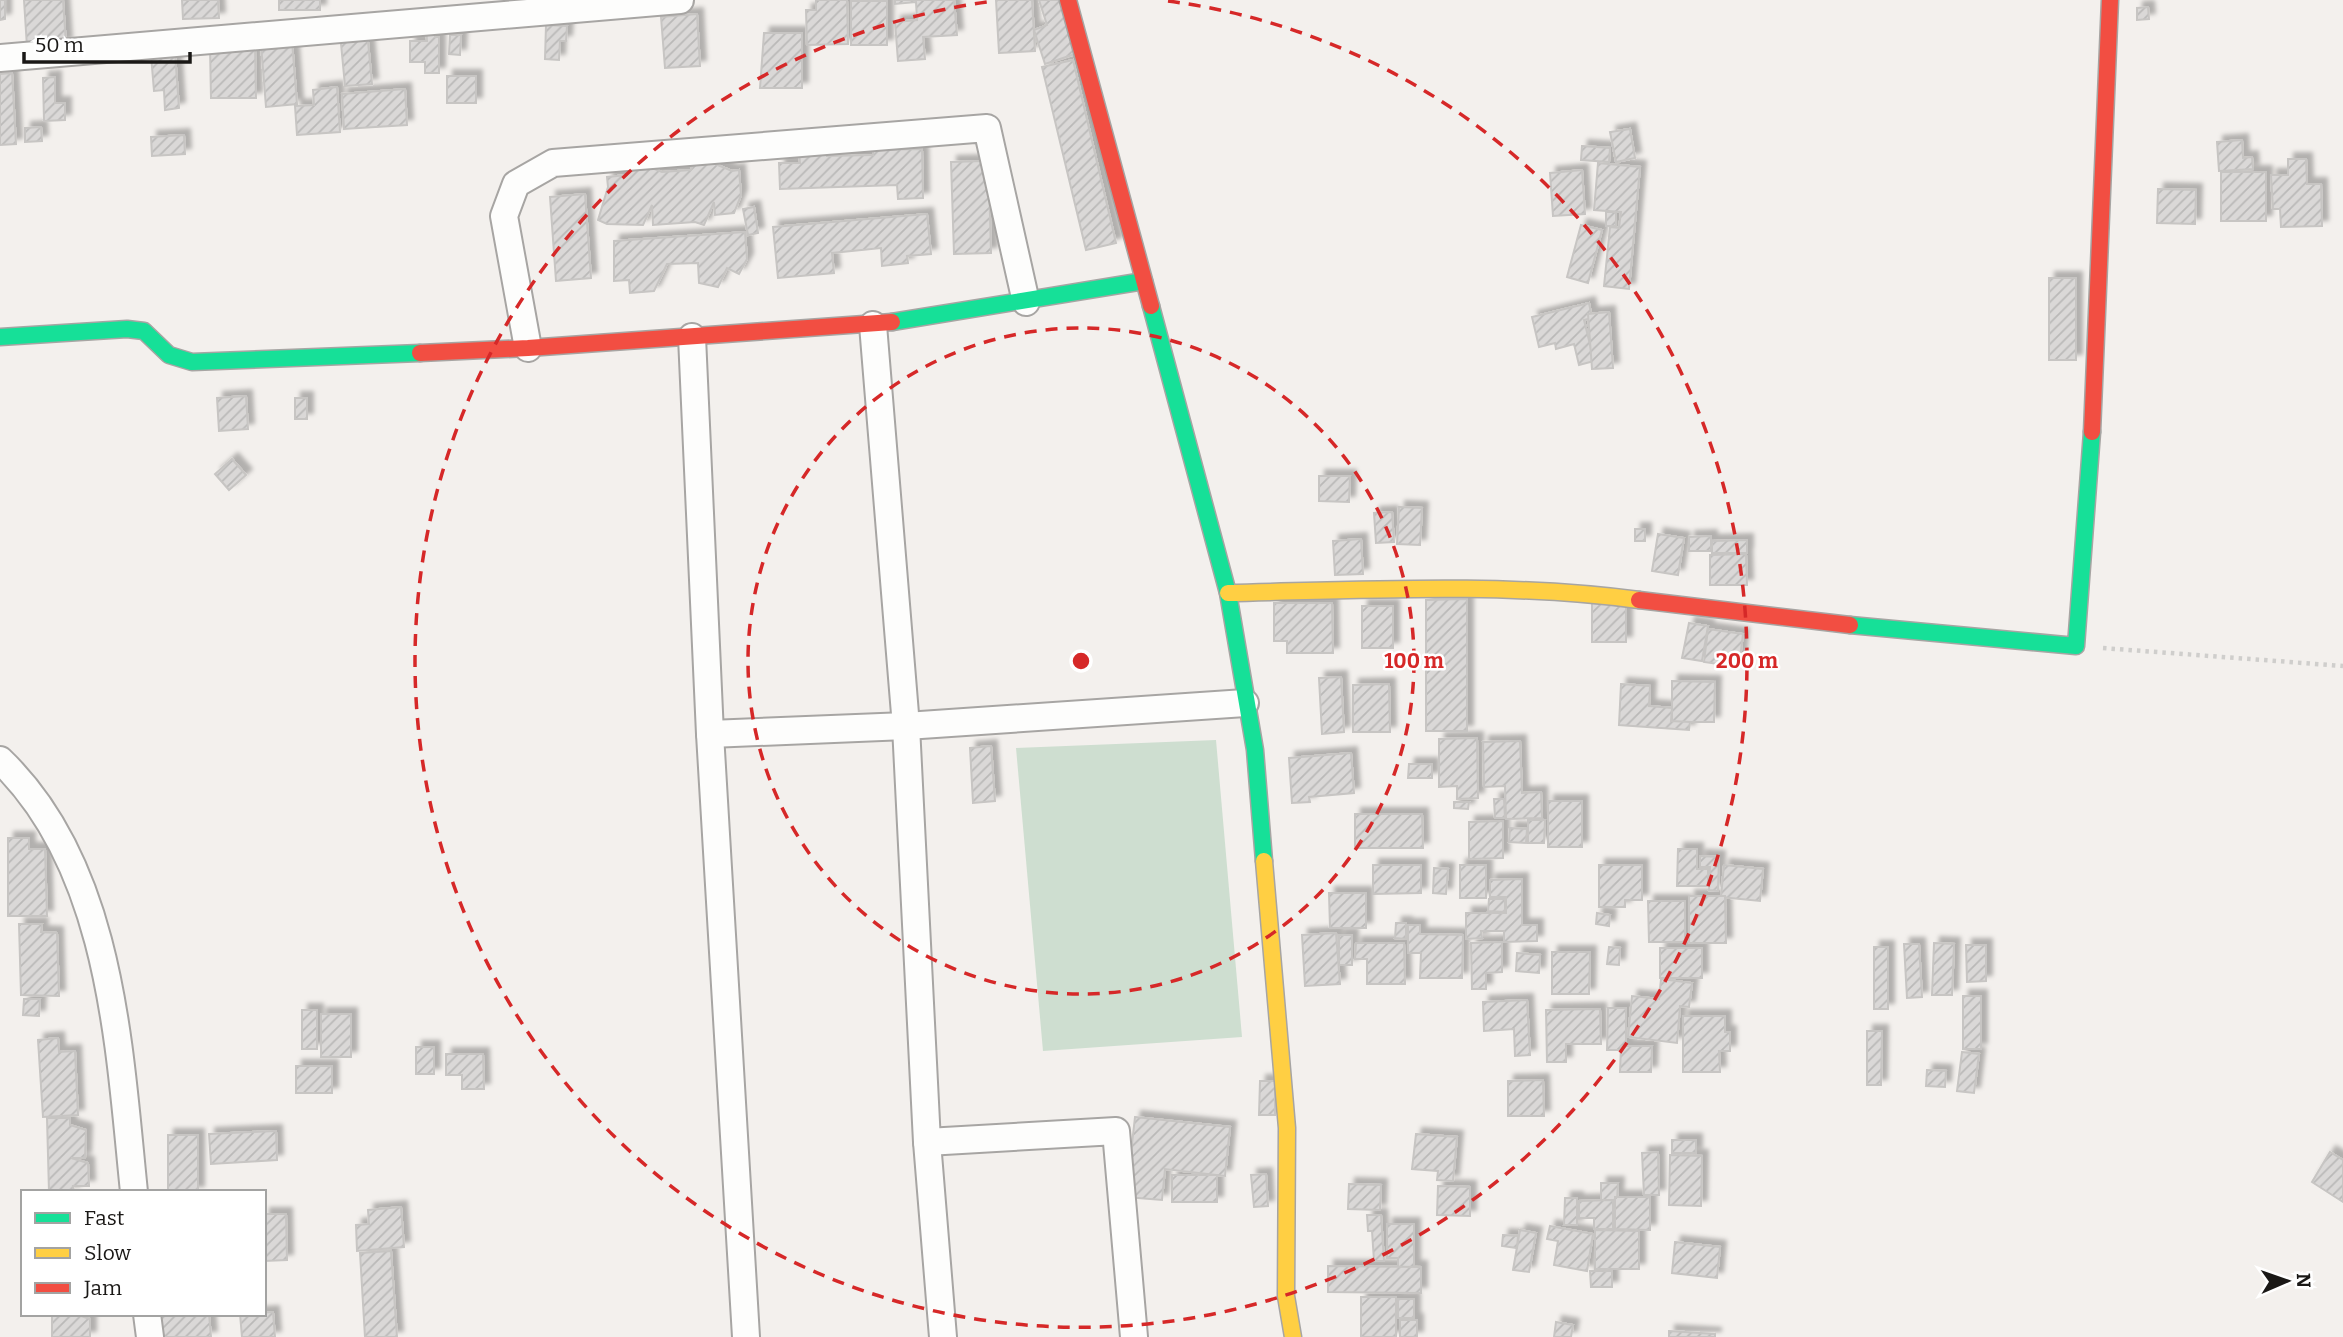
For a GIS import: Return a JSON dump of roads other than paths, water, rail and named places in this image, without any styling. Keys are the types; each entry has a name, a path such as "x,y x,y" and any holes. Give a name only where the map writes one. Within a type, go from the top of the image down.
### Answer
{"street":[{"path":"0,58 680,0"},
{"path":"1068,0 1228,593 1255,750 1287,1128 1286,1296 1293,1337"},
{"path":"1228,593 1413,589 1594,594 1779,618 2076,646 2096,371 2110,0"},
{"path":"528,348 504,216 516,184 553,163 987,128 1026,302"},
{"path":"0,337 127,328 144,331 169,355 192,362 528,348 873,325 1144,281"},
{"path":"873,325 906,726 927,1142 943,1337"},
{"path":"692,337 710,734 746,1337"},
{"path":"710,734 906,726 1245,703"},
{"path":"0,760 20,779 67,854 97,934 116,1025 134,1190"},
{"path":"927,1142 1116,1131 1134,1337"},
{"path":"147,1316 150,1337"}]}
